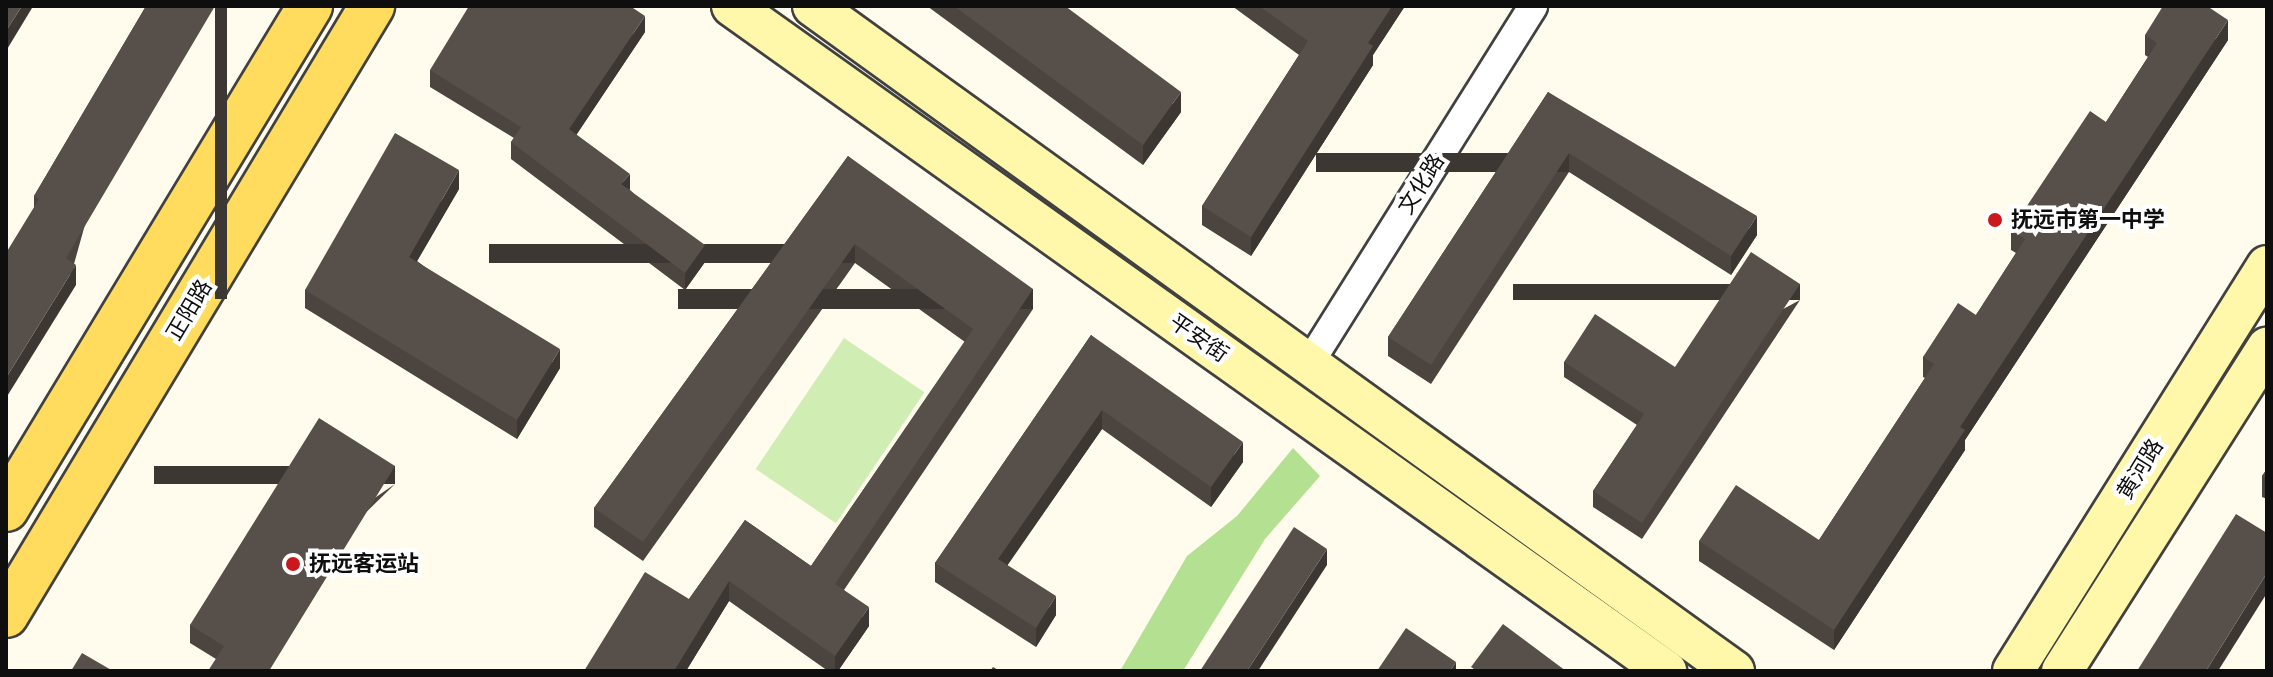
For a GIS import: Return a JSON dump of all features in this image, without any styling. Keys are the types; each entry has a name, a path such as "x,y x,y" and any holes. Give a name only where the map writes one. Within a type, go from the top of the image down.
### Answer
{"main road":[{"path":"6,509 310,6"},
{"name":"正阳路","path":"6,615 372,6"},
{"name":"平安街","path":"732,6 1666,671"},
{"name":"平安街","path":"813,6 1734,671"},
{"name":"黄河路","path":"2013,671 2267,266"},
{"name":"黄河路","path":"2062,671 2267,348"}],"street":[{"name":"文化路","path":"1310,362 1533,6"}],"green space":[{"path":"844,338 924,392 836,523 756,469"},
{"path":"1293,448 1320,476 1265,539 1183,671 1120,671 1187,556 1237,516"}],"building":[{"path":"6,6 22,6 6,31"},
{"path":"146,6 215,6 66,258 76,265 6,378 6,253 39,199 34,196"},
{"path":"469,6 630,6 645,16 569,129 630,174 621,184 705,245 685,273 511,142 521,127 430,70"},
{"path":"954,6 1065,6 1181,92 1143,145"},
{"path":"1259,6 1392,6 1368,43 1373,46 1251,237 1202,206 1308,41"},
{"path":"2163,6 2207,6 2228,20 1960,427 1965,430 1834,630 1699,541 1736,485 1819,540 1934,364 1923,357 1958,303 1976,315 2025,239 2011,230 2090,111 2106,122 2157,43 2145,35"},
{"path":"1548,92 1757,216 1731,256 1569,153 1431,365 1388,337"},
{"path":"395,133 459,170 409,257 560,349 517,420 305,290"},
{"path":"848,156 1033,289 835,584 869,607 835,656 729,581 674,671 584,671 645,572 689,599 745,520 811,566 973,329 855,244 643,542 594,508"},
{"path":"1751,252 1800,284 1642,523 1593,491 1644,414 1564,362 1595,314 1675,367"},
{"path":"1091,335 1243,442 1211,487 1102,410 998,559 1056,596 1036,628 935,563"},
{"name":"抚远客运站","path":"319,418 395,466 269,671 208,671 224,646 190,625"},
{"path":"2236,514 2267,533 2267,573 2206,671 2137,671"},
{"path":"1294,527 1327,549 1247,671 1200,671"},
{"path":"1503,624 1566,671 1477,671 1471,667"},
{"path":"1406,628 1456,662 1450,671 1377,671"},
{"path":"82,653 113,671 71,671"}],"place":[{"name":"抚远市第一中学","path":"1995,220"},
{"name":"抚远客运站","path":"293,564"}]}
